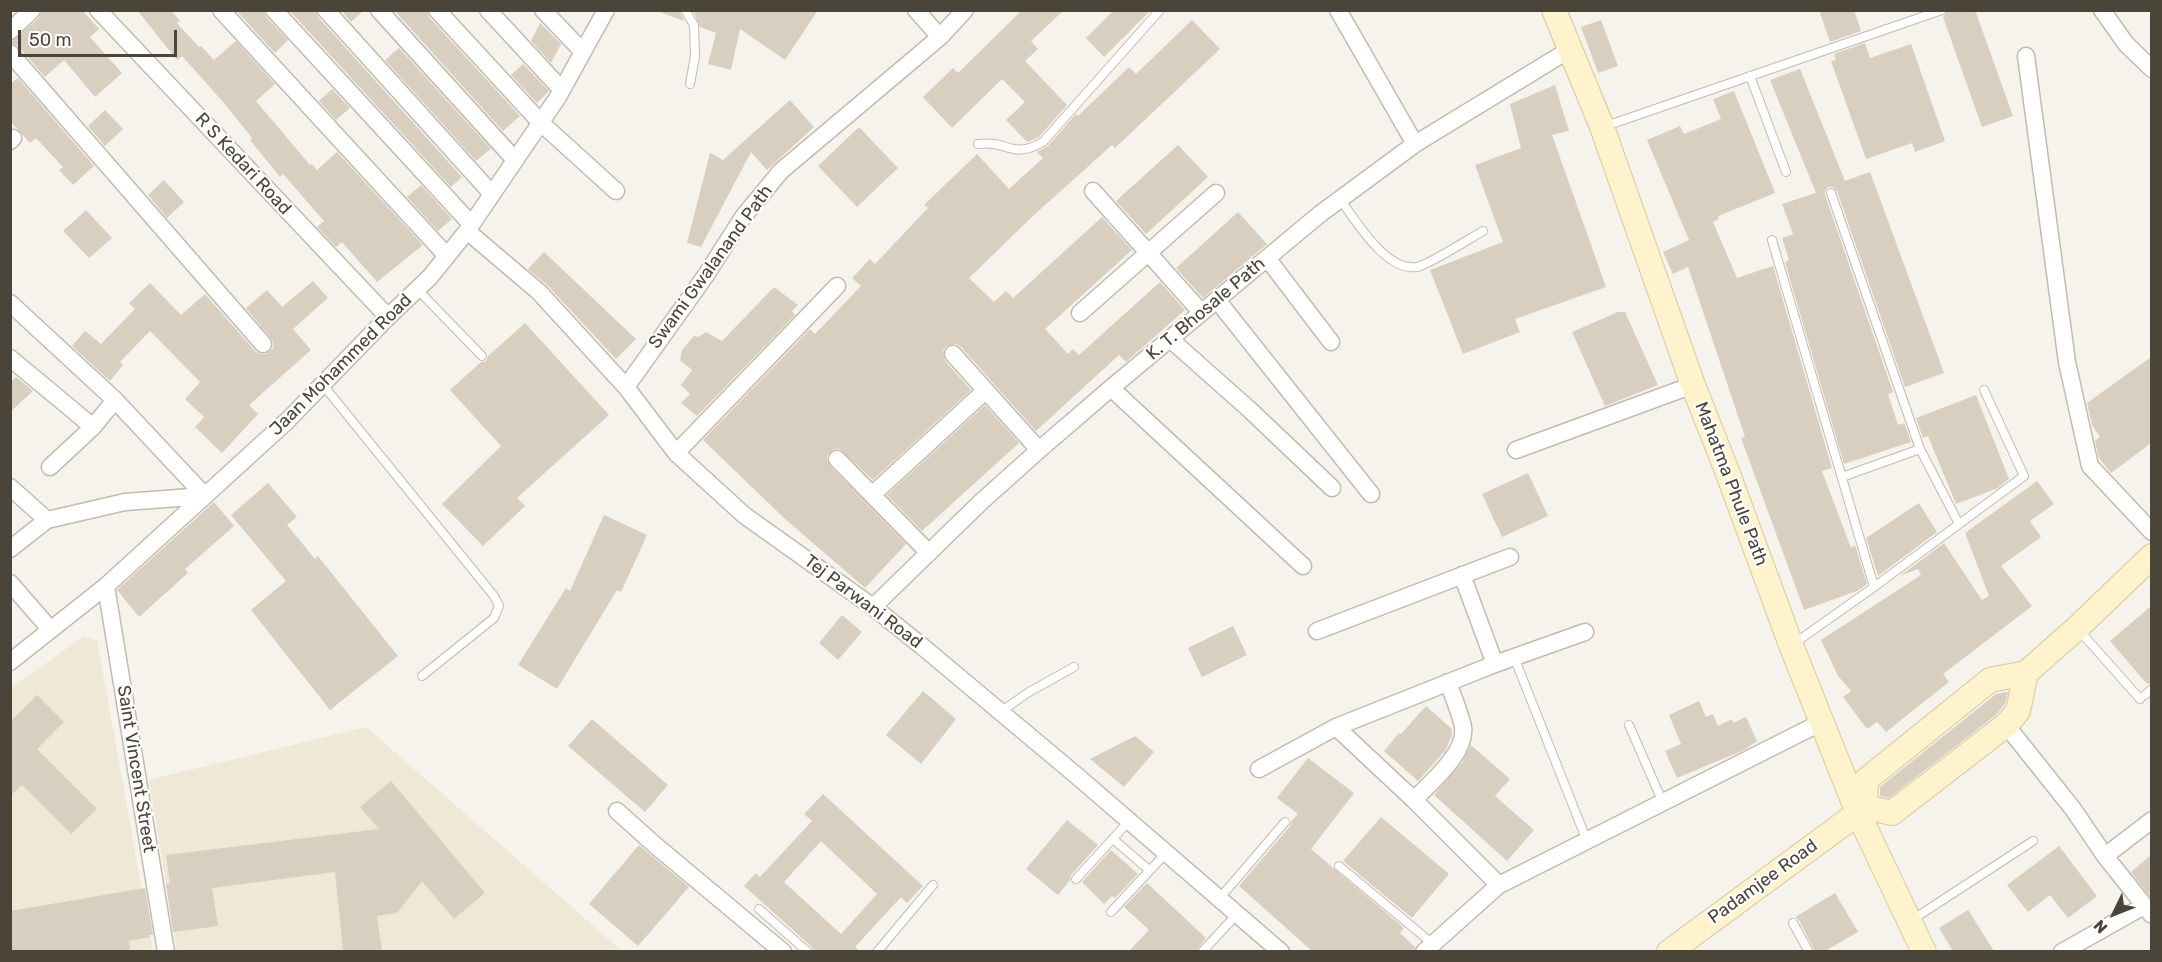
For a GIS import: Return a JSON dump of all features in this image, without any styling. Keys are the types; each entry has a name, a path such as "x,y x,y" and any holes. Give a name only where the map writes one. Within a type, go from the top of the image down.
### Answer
{"main road":[{"name":"Mahatma Phule Path","path":"1554,10 1602,127 1693,385 1791,645 1822,722 1924,951"},
{"path":"2026,673 2018,711 2006,725 1892,813 1861,810 1866,780 1990,680 2026,673 2077,628 2151,556"},
{"name":"Padamjee Road","path":"1669,951 1861,810"}],"street":[{"path":"10,31 32,10"},
{"name":"R S Kedari Road","path":"98,10 388,317"},
{"path":"221,10 447,256"},
{"name":"Tej Parwani Road","path":"274,10 469,228 539,292 626,387 676,453 744,514 873,607 1281,951"},
{"path":"326,10 492,194"},
{"path":"380,10 515,160"},
{"path":"437,10 541,123 616,191"},
{"path":"488,10 562,90"},
{"path":"543,10 583,52"},
{"name":"Jaan Mohammed Road","path":"10,662 50,628 106,586 287,421 417,289 469,228 541,123 606,10"},
{"path":"916,10 939,37"},
{"name":"Swami Gwalanand Path","path":"626,387 706,275 743,217 781,171 939,37 965,10"},
{"path":"1338,10 1415,144"},
{"path":"2102,10 2126,44 2151,69"},
{"name":"K. T. Bhosale Path","path":"873,607 982,501 1039,450 1266,258 1340,199 1415,144 1569,50"},
{"path":"10,53 263,344"},
{"path":"2026,56 2067,362 2090,466 2151,532"},
{"path":"1093,191 1202,312"},
{"path":"1080,312 1216,193"},
{"path":"1266,258 1331,342"},
{"path":"676,453 837,286"},
{"path":"1217,300 1371,494"},
{"path":"10,303 115,400 205,496"},
{"path":"1170,339 1250,410 1332,488"},
{"path":"953,354 1039,450"},
{"path":"10,358 93,427"},
{"path":"1516,450 1693,385"},
{"path":"1111,388 1303,566"},
{"path":"872,495 985,391"},
{"path":"50,467 93,427 115,400"},
{"path":"837,459 929,553"},
{"path":"10,487 47,520"},
{"path":"10,549 47,520 125,502 205,496"},
{"path":"1317,631 1510,557"},
{"path":"1462,575 1495,664"},
{"path":"10,583 50,628"},
{"name":"Saint Vincent Street","path":"106,586 166,951"},
{"path":"1259,769 1336,727 1495,664 1585,632"},
{"path":"1414,800 1453,758 1460,746 1464,729 1448,682"},
{"path":"1429,948 1499,885 1822,722"},
{"path":"2006,725 2073,809 2105,856 2148,910 2062,951"},
{"path":"1336,727 1414,800 1499,885"},
{"path":"617,811 654,845 783,951"},
{"path":"2105,856 2151,820"}],"lane":[{"path":"685,10 693,25 695,56 690,84"},
{"path":"978,144 990,142 1018,151 1030,149 1043,142 1160,10"},
{"path":"1602,127 1942,10"},
{"path":"1750,76 1786,172"},
{"path":"1831,193 1920,449 1959,524"},
{"path":"1340,199 1366,234 1391,261 1407,267 1420,266 1483,231"},
{"path":"1772,240 1875,587"},
{"path":"417,289 482,356"},
{"path":"323,385 494,596 499,606 494,618 422,676"},
{"path":"1791,645 1875,587 2024,476 1984,390"},
{"path":"1842,477 1920,449"},
{"path":"2077,628 2145,694"},
{"path":"1514,657 1587,841"},
{"path":"1000,712 1029,692 1074,667"},
{"path":"1629,725 1663,802"},
{"path":"1076,879 1129,821"},
{"path":"1219,899 1284,822"},
{"path":"1113,839 1149,870"},
{"path":"1910,921 2033,841"},
{"path":"1111,912 1166,853"},
{"path":"1339,867 1429,948"},
{"path":"877,951 933,885"},
{"path":"759,909 808,951"},
{"path":"1202,951 1237,914"},
{"path":"1793,923 1809,951"}],"shaded area":[{"path":"84,636 97,640 153,951 11,951 10,689"},
{"path":"366,727 622,951 177,951 149,780"}],"building":[{"path":"42,10 82,10 99,29 90,37 122,73 95,97 64,60 45,77 18,46 10,43 39,18"},
{"path":"137,10 171,10 180,21 177,23 214,60 236,41 275,84 256,101 310,165 312,164 317,170 337,152 423,245 377,282 342,242 336,247 317,227 324,221 283,174 280,177 224,103 182,56 177,60"},
{"path":"236,10 264,10 266,17 288,40 275,53"},
{"path":"289,10 316,10 318,17 462,177 451,187"},
{"path":"341,10 364,10 351,22"},
{"path":"394,10 427,10 429,17 520,116 503,131"},
{"path":"660,10 679,10 684,21 660,12"},
{"path":"693,10 818,10 785,60 740,29 731,70 708,64 716,33 700,27"},
{"path":"1022,10 1064,10 1031,41 1038,49 1025,61 1067,105 1039,137 1027,142 1006,120 1025,102 1002,79 952,128 923,97 953,68 958,73"},
{"path":"1114,10 1151,10 1104,57 1086,38"},
{"path":"1819,10 1854,10 1861,31 1830,42"},
{"path":"1948,10 1975,10 2013,116 1982,127 1943,17"},
{"path":"1192,20 1220,49 1115,148 1112,145 1034,215 969,278 994,302 1006,291 1013,298 1102,217 1132,250 1045,329 1068,354 1073,349 1079,355 1160,282 1185,310 1126,362 1119,355 1036,431 961,347 956,344 946,346 943,351 945,361 971,390 873,480 840,449 834,449 827,456 830,466 906,544 865,588 784,518 703,440 810,329 815,334 861,286 852,278 870,259 875,264 928,208 924,205 977,154 1009,189 1043,158 1037,152 1048,146 1076,114 1078,116 1129,67 1136,74"},
{"path":"1601,20 1618,66 1598,73 1581,27"},
{"path":"540,23 561,44 551,63 531,41"},
{"path":"1865,43 1870,58 1911,44 1945,141 1915,152 1912,143 1866,159 1831,61 1836,60 1834,54"},
{"path":"399,48 491,149 476,161 385,60"},
{"path":"523,64 549,91 537,103 511,75"},
{"path":"1800,69 1845,181 1870,172 1944,373 1905,387 1837,191 1833,187 1828,187 1825,195 1893,392 1888,394 1898,425 1904,423 1911,442 1844,464 1785,262 1789,260 1782,238 1793,234 1782,204 1816,193 1770,80"},
{"path":"18,78 94,166 73,185 59,170 63,167 36,138 30,143 10,121 10,84"},
{"path":"1555,85 1569,131 1552,135 1606,287 1515,319 1520,332 1463,354 1430,270 1503,242 1475,165 1521,148 1510,104"},
{"path":"332,89 350,108 336,120 319,101"},
{"path":"1734,91 1775,193 1718,216 1719,219 1713,222 1737,278 1773,266 1832,468 1822,471 1851,548 1855,545 1867,584 1857,591 1804,610 1741,438 1745,437 1688,267 1673,274 1663,252 1689,240 1647,140 1680,126 1684,134 1721,119 1713,99"},
{"path":"790,100 814,127 767,170 751,152 701,247 687,243 710,153 723,160"},
{"path":"105,110 123,129 105,146 88,126"},
{"path":"859,127 898,168 857,207 818,166"},
{"path":"1178,145 1208,177 1146,234 1116,201"},
{"path":"164,180 184,202 167,218 148,195"},
{"path":"421,185 452,219 438,231 407,197"},
{"path":"86,210 112,238 89,258 63,231"},
{"path":"1238,212 1267,244 1203,298 1176,268"},
{"path":"544,252 636,339 616,359 547,285 528,269"},
{"path":"313,281 328,298 293,329 311,350 249,405 258,414 222,453 195,427 204,417 185,399 200,382 150,331 120,362 123,365 110,381 72,346 85,331 101,344 135,309 129,303 150,283 181,315 205,294 255,351 266,354 273,348 273,341 246,308 267,290 282,307"},
{"path":"774,287 798,305 792,311 795,315 697,416 681,403 690,394 681,385 692,370 680,360 682,350 694,336 698,337 706,332 722,341"},
{"path":"1618,312 1625,312 1658,385 1605,406 1572,332"},
{"path":"525,323 609,415 517,498 525,506 483,546 442,504 501,446 450,390 481,362 486,361 488,356"},
{"path":"2151,357 2151,443 2111,473 2099,458 2095,441 2100,437 2092,425 2087,403"},
{"path":"16,377 33,391 10,412 10,382"},
{"path":"1976,395 2009,479 1998,488 1956,504 1928,436 1923,438 1916,418"},
{"path":"985,405 1019,443 922,531 887,495"},
{"path":"1528,473 1548,516 1502,537 1482,494"},
{"path":"2037,481 2054,504 2030,521 2041,537 2001,566 2032,606 1943,674 1949,682 1886,732 1877,722 1867,729 1843,697 1851,691 1838,676 1821,640 1921,575 1918,569 1900,576 1944,543 1982,600 1989,596 1965,533"},
{"path":"268,483 297,517 287,525 315,559 318,556 398,656 330,710 251,610 286,581 231,515"},
{"path":"214,502 234,526 185,569 188,573 139,617 117,590"},
{"path":"1919,503 1937,532 1878,576 1866,538"},
{"path":"604,515 647,535 621,592 617,590 557,689 518,665 566,588 570,591"},
{"path":"2151,606 2151,683 2147,684 2110,641"},
{"path":"842,615 862,632 838,660 819,643"},
{"path":"1233,626 1247,655 1202,677 1188,648"},
{"path":"923,691 956,719 921,764 886,735"},
{"path":"2008,692 2005,704 1996,715 1889,798 1880,796 1880,787 1996,694"},
{"path":"37,695 64,722 37,749 97,809 71,834 22,785 10,796 10,722"},
{"path":"1699,701 1706,717 1713,714 1718,726 1732,719 1733,723 1746,717 1757,741 1744,750 1677,778 1665,751 1681,744 1669,715"},
{"path":"1426,706 1452,729 1452,735 1445,751 1418,781 1384,751"},
{"path":"592,719 668,785 645,812 568,746"},
{"path":"1135,736 1154,752 1124,787 1090,759"},
{"path":"1471,745 1510,779 1495,796 1534,830 1507,861 1434,795 1462,763"},
{"path":"1308,758 1354,793 1311,849 1404,928 1400,933 1415,947 1414,951 1312,951 1239,886 1298,814 1277,798"},
{"path":"391,781 485,893 454,919 422,881 397,913 377,916 382,951 343,951 335,872 212,888 218,926 173,932 166,884 170,883 166,855 379,829 360,807"},
{"path":"823,794 923,886 907,903 901,897 855,947 860,951 814,951 744,886 756,873 760,877 812,821 804,814","holes":["821,841 877,894 841,934 784,882"]},
{"path":"1381,817 1449,874 1412,918 1343,861"},
{"path":"1067,820 1098,845 1071,875 1070,880 1058,895 1026,869"},
{"path":"639,845 689,887 638,946 589,904"},
{"path":"2059,846 2097,896 2068,918 2050,895 2028,912 2007,885"},
{"path":"1111,850 1138,874 1115,898 1112,896 1104,904 1082,882"},
{"path":"2151,855 2151,898 2131,872"},
{"path":"1147,883 1206,938 1196,951 1129,951 1149,930 1124,907"},
{"path":"145,888 153,935 129,941 130,951 10,951 10,911"},
{"path":"1835,893 1858,932 1825,951 1815,951 1799,920 1795,917"},
{"path":"1968,910 1994,951 1953,951 1939,928"}]}
